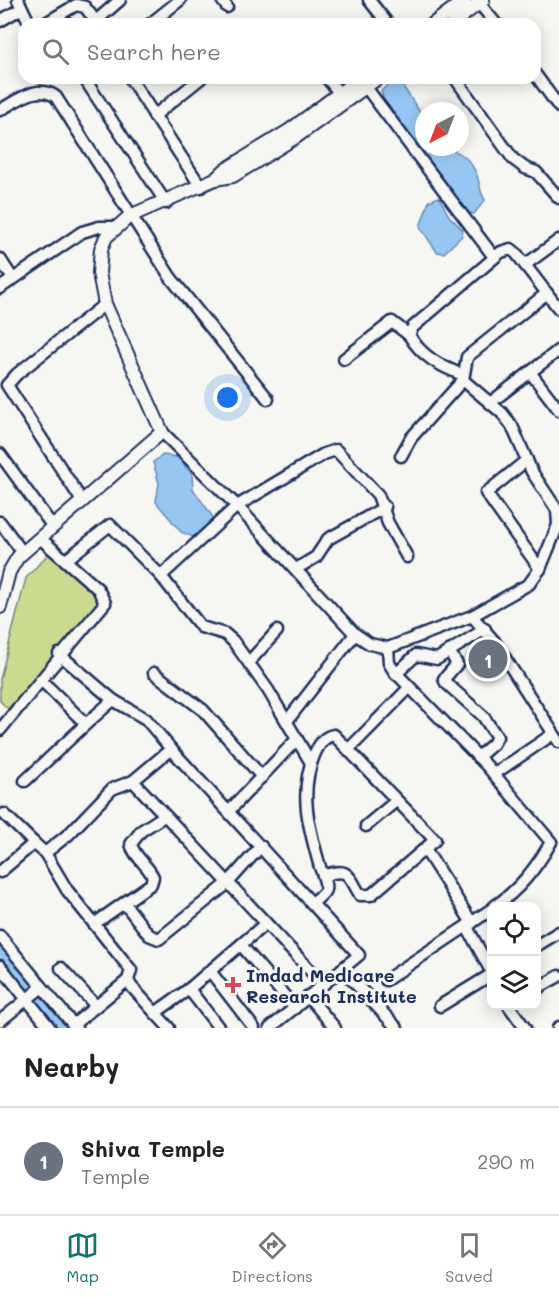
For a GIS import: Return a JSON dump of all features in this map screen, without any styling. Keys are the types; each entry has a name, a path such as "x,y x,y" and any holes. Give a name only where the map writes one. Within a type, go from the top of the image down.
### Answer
{"main road":[{"path":"441,18 465,0"},
{"path":"460,18 481,1"},
{"path":"215,180 225,170 290,130 339,93 356,84"},
{"path":"0,607 3,578 23,553 162,432 105,304 99,273 101,249 115,227 130,216 166,203 215,180 233,176 296,137 358,84"}],"street":[{"path":"101,18 120,0"},
{"path":"158,18 180,0"},
{"path":"369,0 383,18"},
{"path":"481,1 492,18"},
{"path":"54,18 79,2 94,18"},
{"path":"0,21 20,4 27,18"},
{"path":"541,82 559,107"},
{"path":"88,84 166,203"},
{"path":"134,84 201,187"},
{"path":"154,116 194,84"},
{"path":"332,84 339,93"},
{"path":"364,84 494,257"},
{"path":"458,84 513,159 525,168 536,172 559,198"},
{"path":"0,110 37,92 47,92 56,97 171,278 268,399"},
{"path":"0,288 82,232 99,227 115,227"},
{"path":"525,265 559,240"},
{"path":"409,335 413,327 494,257 511,249 559,309"},
{"path":"0,259 13,279"},
{"path":"401,456 411,438 463,377 467,357 547,293"},
{"path":"82,501 7,385 17,374 105,304"},
{"path":"162,432 237,506 355,634 370,644 388,648 471,616 529,584 540,569 559,517 557,510 536,479 512,426 463,377 435,363 419,350 409,335 392,322 344,359"},
{"path":"490,403 559,350"},
{"path":"530,372 559,410"},
{"path":"161,576 237,506 324,454 336,450 368,483 385,507 388,523 407,556"},
{"path":"0,454 53,527"},
{"path":"527,460 486,493 540,569"},
{"path":"296,569 316,557 328,539 385,507"},
{"path":"0,522 23,553"},
{"path":"66,560 110,525 161,576 201,627 225,634 249,662 311,763"},
{"path":"0,730 59,654 105,603 98,589 40,538"},
{"path":"471,616 485,629 555,732 494,774"},
{"path":"396,674 416,656 437,659 485,629"},
{"path":"249,662 277,631"},
{"path":"287,721 355,634"},
{"path":"388,648 389,663 396,674 494,774 551,842 539,864 501,902"},
{"path":"449,651 457,664 444,680 483,716 497,736 493,744 478,757"},
{"path":"59,654 113,700 146,719 359,955 270,1028"},
{"path":"154,673 203,710 261,777"},
{"path":"41,680 86,724"},
{"path":"349,749 409,688"},
{"path":"25,781 113,700"},
{"path":"313,903 325,891 305,802 311,763 319,744 330,735 334,735 435,840 376,892 365,897 360,895 347,873 336,871 322,876"},
{"path":"229,811 297,739"},
{"path":"45,853 69,834 112,789 133,782 171,749"},
{"path":"133,782 324,984"},
{"path":"366,826 396,801"},
{"path":"0,966 74,1026 128,980 131,970 67,890 45,853 4,814"},
{"path":"94,924 152,884 153,877 132,849 131,844 141,831 164,816"},
{"path":"0,872 34,843"},
{"path":"125,904 149,935 159,939 227,884 261,846"},
{"path":"425,849 470,925 487,962"},
{"path":"386,981 487,912"},
{"path":"155,1013 189,989 265,924"},
{"path":"541,943 559,932"},
{"path":"0,936 34,993 50,1028"},
{"path":"241,945 295,1008"},
{"path":"61,968 96,1006"},
{"path":"342,969 397,1028"},
{"path":"210,971 254,1028"},
{"path":"440,1006 487,976"},
{"path":"541,987 559,976"},
{"path":"128,980 166,1027"},
{"path":"189,989 219,1028"},
{"path":"0,1021 34,993"},
{"path":"308,996 335,1028"},
{"path":"512,1010 525,1028"},
{"path":"281,1019 290,1028"}],"green space":[{"path":"49,553 91,589 99,604 8,709 0,701 0,679 26,578"}],"water":[{"path":"389,84 402,85 415,104 415,144 384,102 381,91"},
{"path":"424,156 464,156 472,165 485,200 474,214 466,212"},
{"path":"439,197 449,216 463,230 462,236 444,253 437,252 420,227 429,201"},
{"path":"163,455 177,457 192,474 193,489 215,520 193,537 181,532 156,502 159,483 153,462"}],"waterway":[{"path":"0,950 63,1028"}],"place":[{"name":"Shiva Temple","path":"488,659"},
{"name":"Imdad Medicare Research Institute","path":"233,985"}]}
